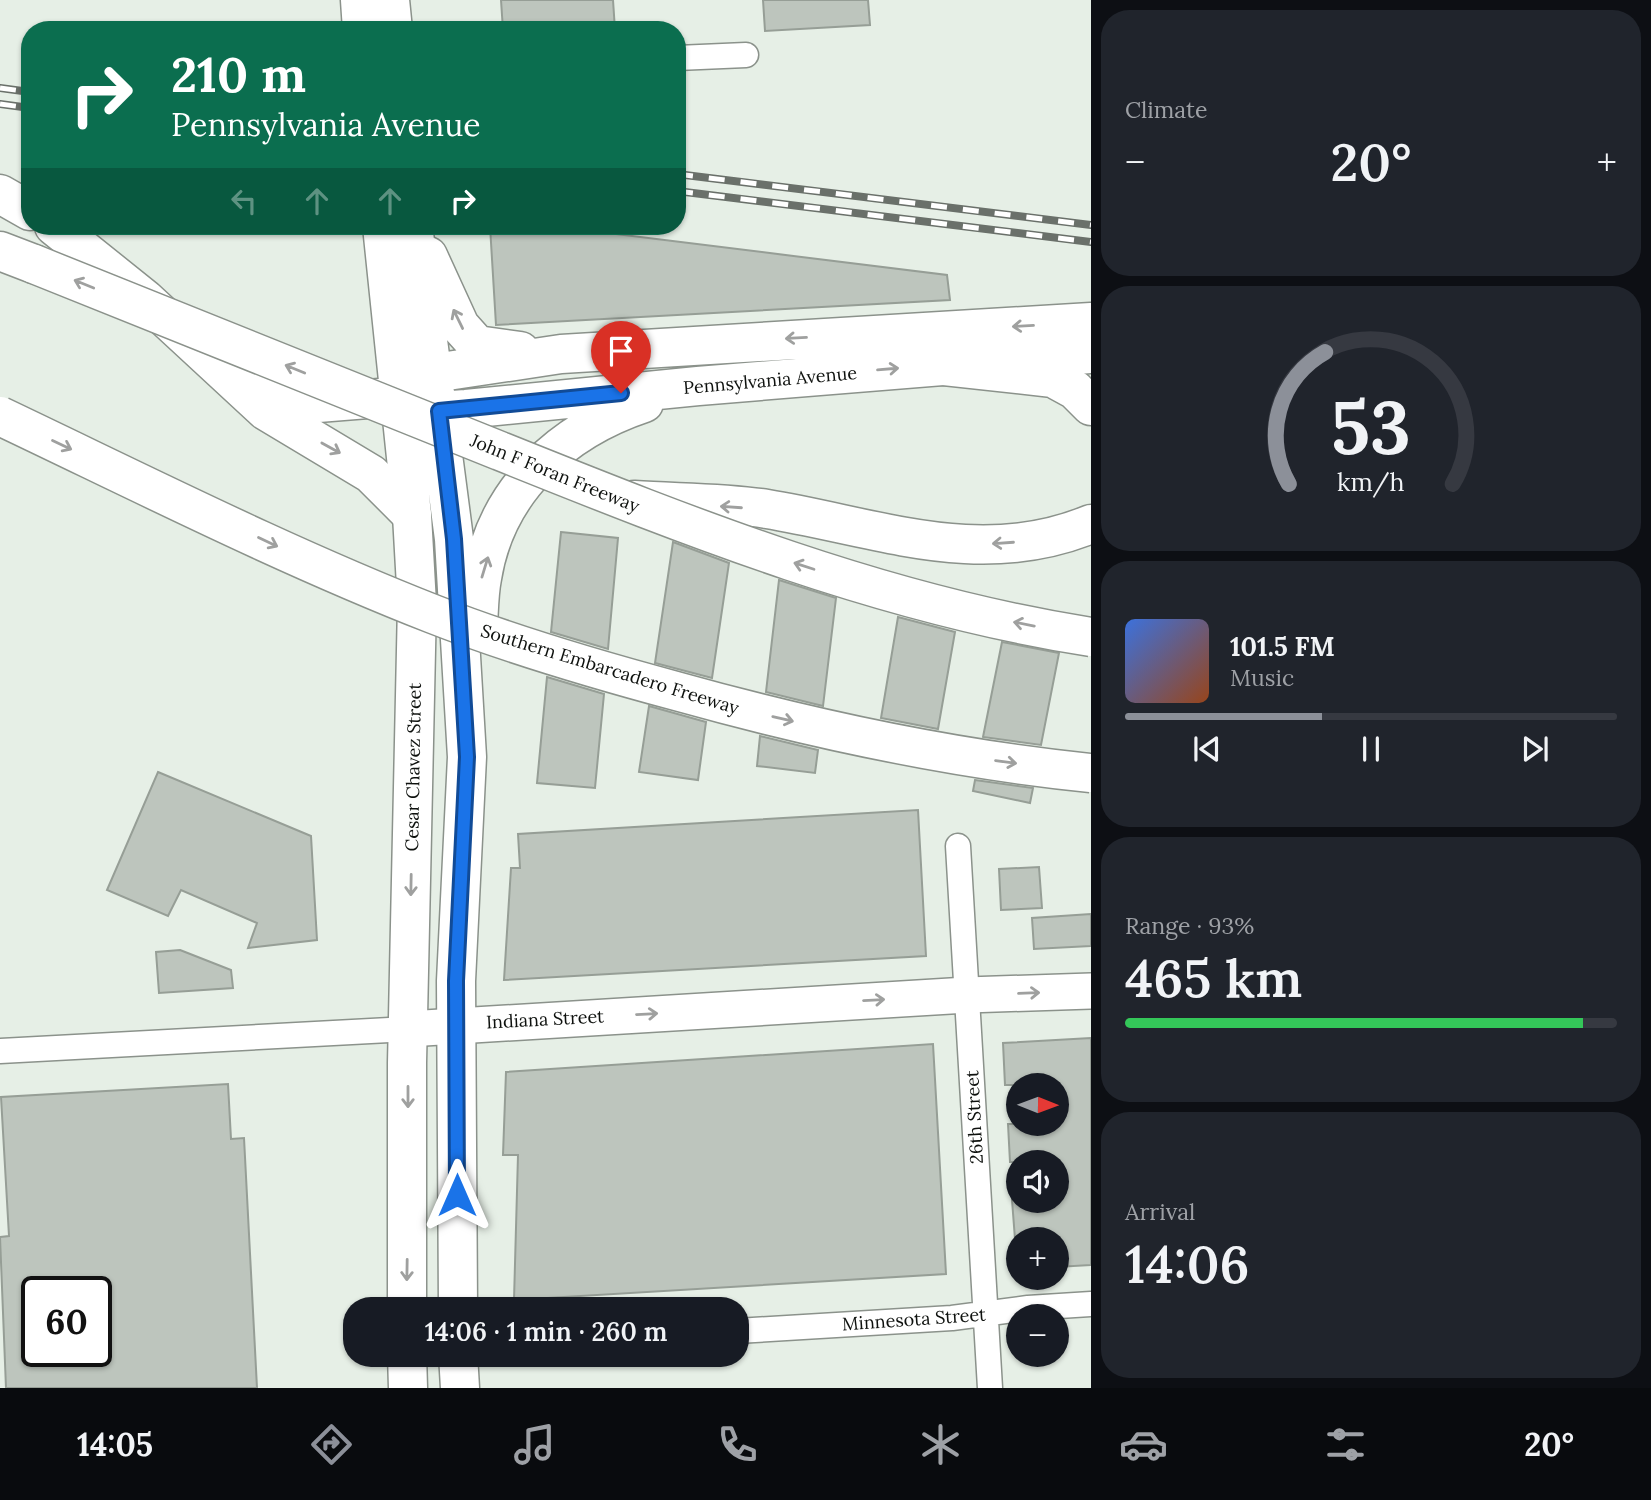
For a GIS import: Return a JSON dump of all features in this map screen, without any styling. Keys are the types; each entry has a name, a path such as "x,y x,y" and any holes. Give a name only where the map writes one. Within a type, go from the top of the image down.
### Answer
{"main road":[{"path":"360,0 361,21"},
{"path":"390,0 392,21"},
{"path":"0,194 21,206"},
{"path":"66,235 98,258 266,411 372,474 412,515"},
{"name":"Cesar Chavez Street","path":"383,235 412,515 417,604 408,1029 407,1297"},
{"path":"414,235 454,539 467,757"},
{"path":"417,235 460,326 477,345 491,349 561,354"},
{"name":"John F Foran Freeway","path":"17,258 619,499 773,556 875,589 982,615 1091,637"},
{"path":"235,382 318,403 399,397 434,373 561,354 1091,322"},
{"name":"Pennsylvania Avenue","path":"399,397 439,411 935,365 1091,354"},
{"path":"935,365 1053,378 1075,390 1091,406"},
{"path":"458,1297 456,1025 467,757 482,576 500,520 528,475 574,434 616,412 698,386"},
{"name":"Southern Embarcadero Freeway","path":"0,416 340,576 435,615 534,649 739,709 846,734 953,754 1091,773"},
{"path":"619,499 765,509 897,538 955,545 1014,542 1085,525"},
{"name":"Indiana Street","path":"408,1029 1091,990"},
{"path":"407,1367 408,1388"},
{"path":"459,1367 460,1388"}],"street":[{"path":"686,58 746,55"},
{"name":"26th Street","path":"958,846 990,1388"},
{"name":"Indiana Street","path":"0,1051 408,1029"},
{"name":"Minnesota Street","path":"749,1330 1091,1304"}],"building":[{"path":"501,0 613,0 614,21 502,21"},
{"path":"763,0 868,0 870,25 765,31"},
{"path":"491,235 624,235 947,275 950,300 496,325"},
{"path":"561,532 618,538 608,649 551,632"},
{"path":"673,542 729,563 712,678 655,663"},
{"path":"779,580 836,598 823,706 766,692"},
{"path":"898,617 955,632 938,729 881,718"},
{"path":"1002,642 1059,653 1041,745 983,737"},
{"path":"547,677 604,694 595,788 537,783"},
{"path":"649,706 706,722 698,780 639,772"},
{"path":"760,736 818,750 815,773 757,766"},
{"path":"158,772 311,836 317,940 248,948 257,923 181,890 168,916 107,890"},
{"path":"975,780 1033,788 1030,803 973,791"},
{"path":"918,810 926,956 504,980 511,868 520,868 518,834"},
{"path":"1039,867 1042,908 1001,910 999,869"},
{"path":"1091,914 1091,946 1034,949 1032,918"},
{"path":"180,950 231,970 233,988 159,993 156,952"},
{"path":"1091,1038 1091,1265 1069,1266 1069,1227 1014,1227 1013,1213 1069,1213 1069,1150 1009,1150 1009,1136 1069,1136 1069,1073 1006,1073 1005,1085 1003,1043"},
{"path":"933,1044 946,1274 564,1297 514,1297 518,1155 503,1155 506,1072"},
{"path":"228,1084 231,1139 244,1138 257,1388 6,1388 0,1237 9,1236 1,1097"}],"railway":[{"path":"0,88 21,91"},
{"path":"0,104 21,107"},
{"path":"686,175 1091,225"},
{"path":"686,192 1091,242"}],"route":[{"path":"457,1195 456,981 467,757 454,539 439,411 621,393"}]}
